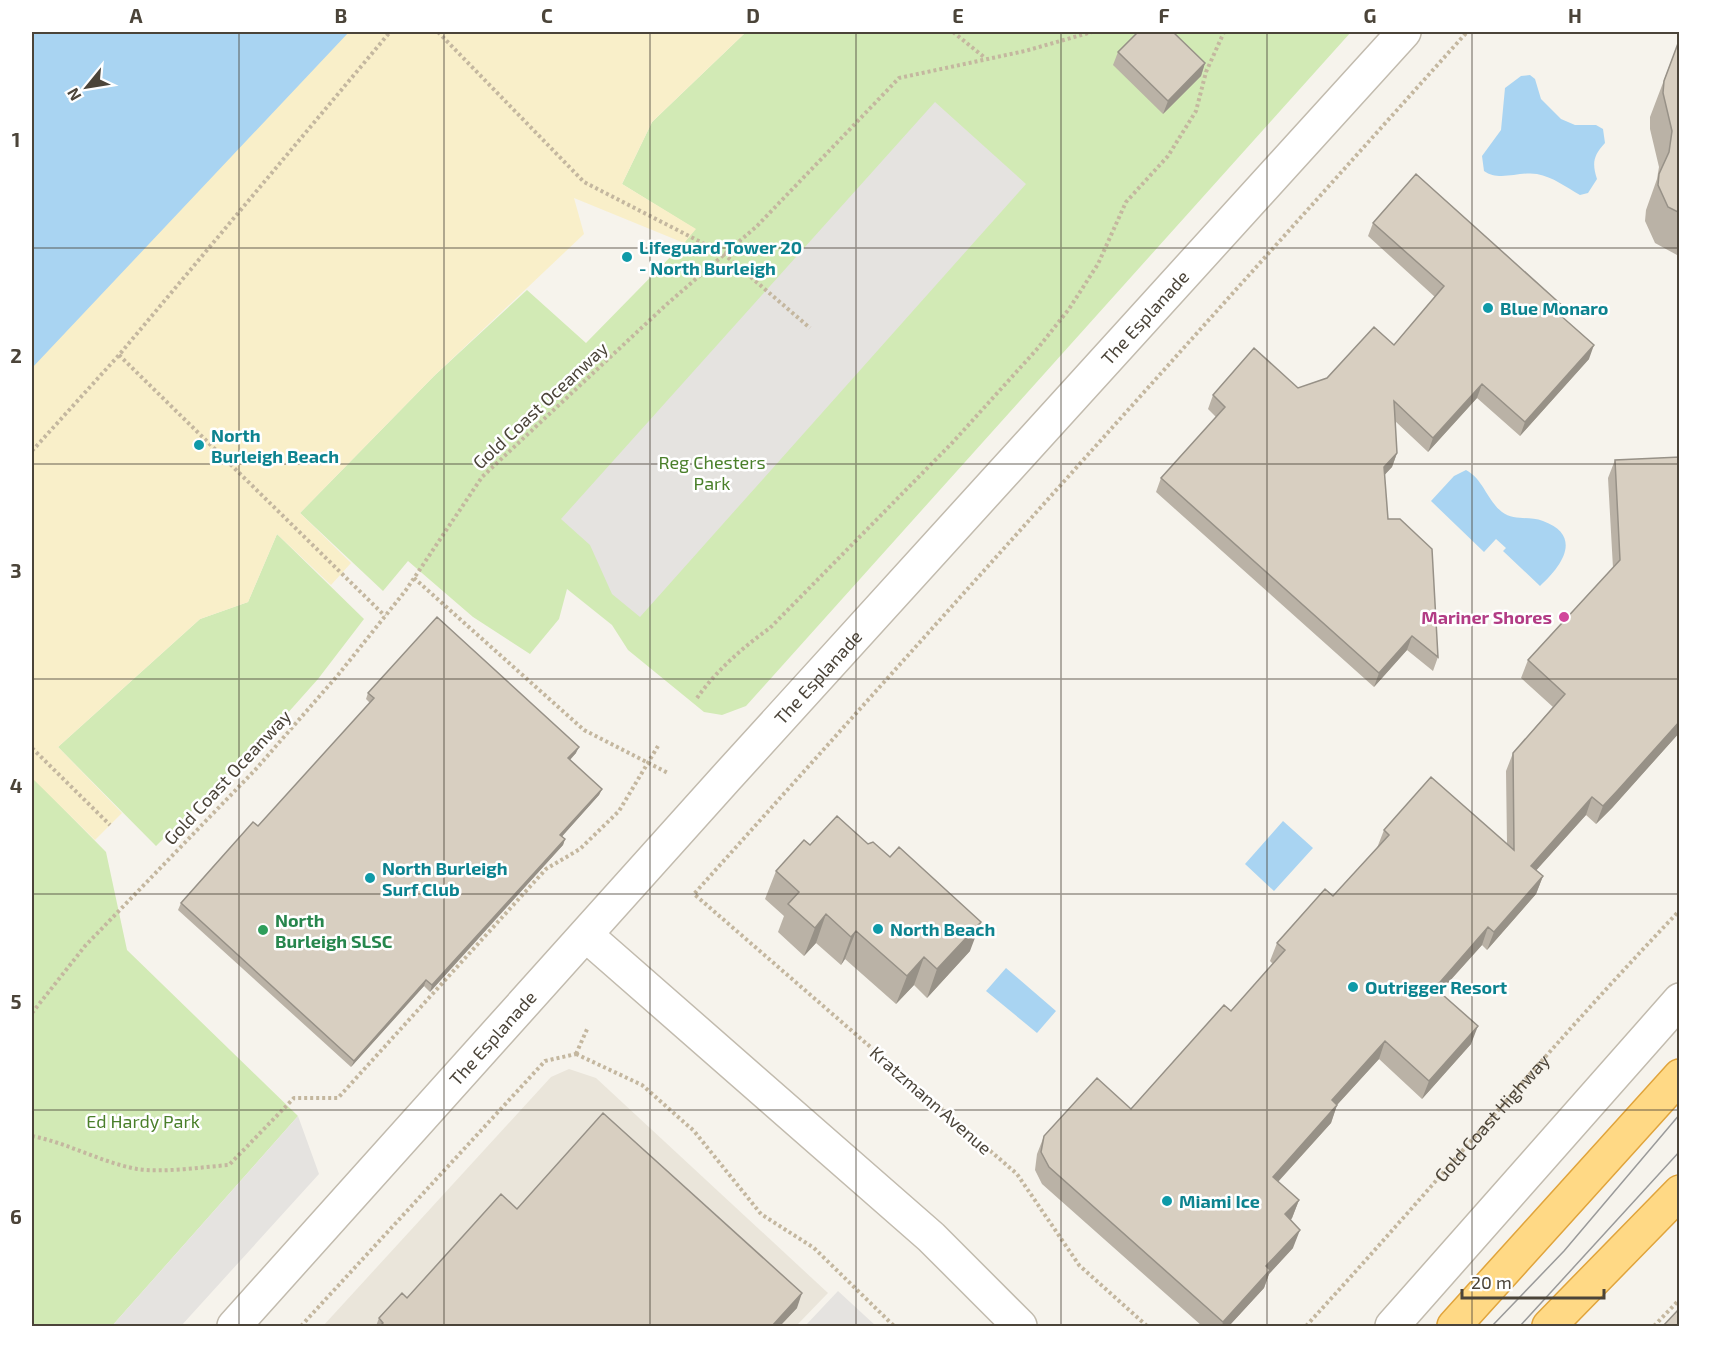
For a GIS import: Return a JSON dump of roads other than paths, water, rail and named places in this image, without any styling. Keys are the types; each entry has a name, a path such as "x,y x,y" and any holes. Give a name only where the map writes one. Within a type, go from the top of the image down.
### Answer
{"highway":[{"path":"1454,1326 1680,1076"},
{"path":"1549,1326 1680,1192"}],"street":[{"name":"The Esplanade","path":"234,1326 1404,32"},
{"path":"586,935 931,1237 1021,1325"},
{"path":"1392,1326 1421,1311 1680,1000"}],"water":[{"path":"32,32 349,32 32,368"},
{"path":"1530,75 1535,79 1541,99 1561,119 1575,125 1596,125 1603,129 1605,143 1598,152 1594,168 1597,179 1588,193 1580,195 1543,175 1530,173 1496,176 1484,171 1482,156 1501,130 1505,88 1521,76"},
{"path":"1466,470 1477,479 1492,502 1502,512 1507,515 1543,521 1556,527 1563,535 1566,543 1561,561 1540,586 1503,551 1506,548 1496,539 1484,552 1431,501 1454,476"},
{"path":"1283,821 1313,848 1274,891 1245,864"},
{"path":"1006,968 1056,1011 1037,1033 986,991"}],"tram line":[{"path":"1492,1326 1564,1251 1680,1114"},
{"path":"1520,1326 1680,1151"}],"place":[{"name":"Lifeguard Tower 20 - North Burleigh","path":"627,257"},
{"name":"Blue Monaro","path":"1488,308"},
{"name":"North Burleigh Beach","path":"199,445"},
{"name":"Mariner Shores","path":"1564,617"},
{"name":"North Burleigh Surf Club","path":"370,878"},
{"name":"North Beach","path":"878,929"},
{"name":"North Burleigh SLSC","path":"263,930"},
{"name":"Outrigger Resort","path":"1353,987"},
{"name":"Miami Ice","path":"1167,1201"}],"park label":[{"name":"Reg Chesters Park","path":"712,472"},
{"name":"Ed Hardy Park","path":"143,1121"}]}
